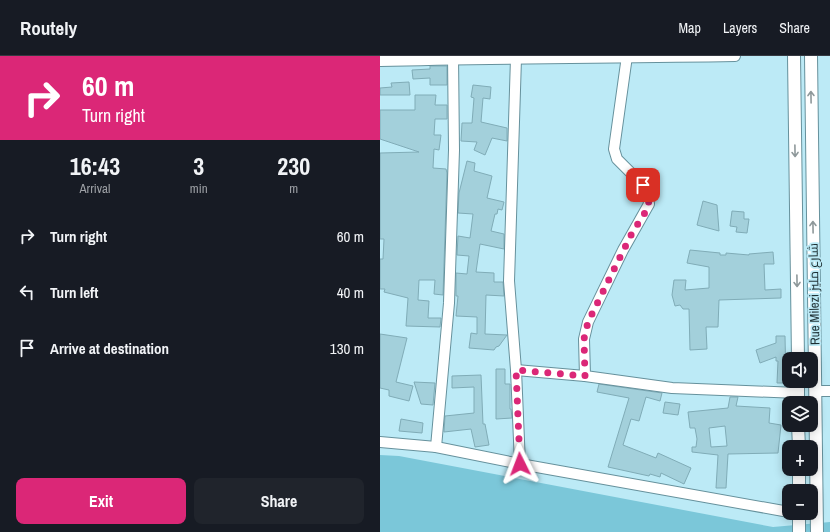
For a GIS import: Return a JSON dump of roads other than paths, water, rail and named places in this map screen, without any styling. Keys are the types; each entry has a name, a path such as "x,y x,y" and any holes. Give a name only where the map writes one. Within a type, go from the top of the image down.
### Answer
{"street":[{"path":"380,61 453,58 735,56"},
{"name":"Rue Milezi شارع مليز","path":"794,56 798,352"},
{"name":"Rue Milezi شارع مليز","path":"811,56 817,532"},
{"path":"585,376 584,339 588,322 626,245 649,204 648,195 643,185 617,159 614,149 627,57"},
{"path":"436,447 449,303 454,150 453,58"},
{"path":"516,58 509,281 516,370 520,464"},
{"path":"516,370 585,376 672,388 798,392"},
{"path":"815,392 830,391"},
{"path":"380,442 436,447 520,464 782,511"},
{"path":"796,520 799,532"}]}
